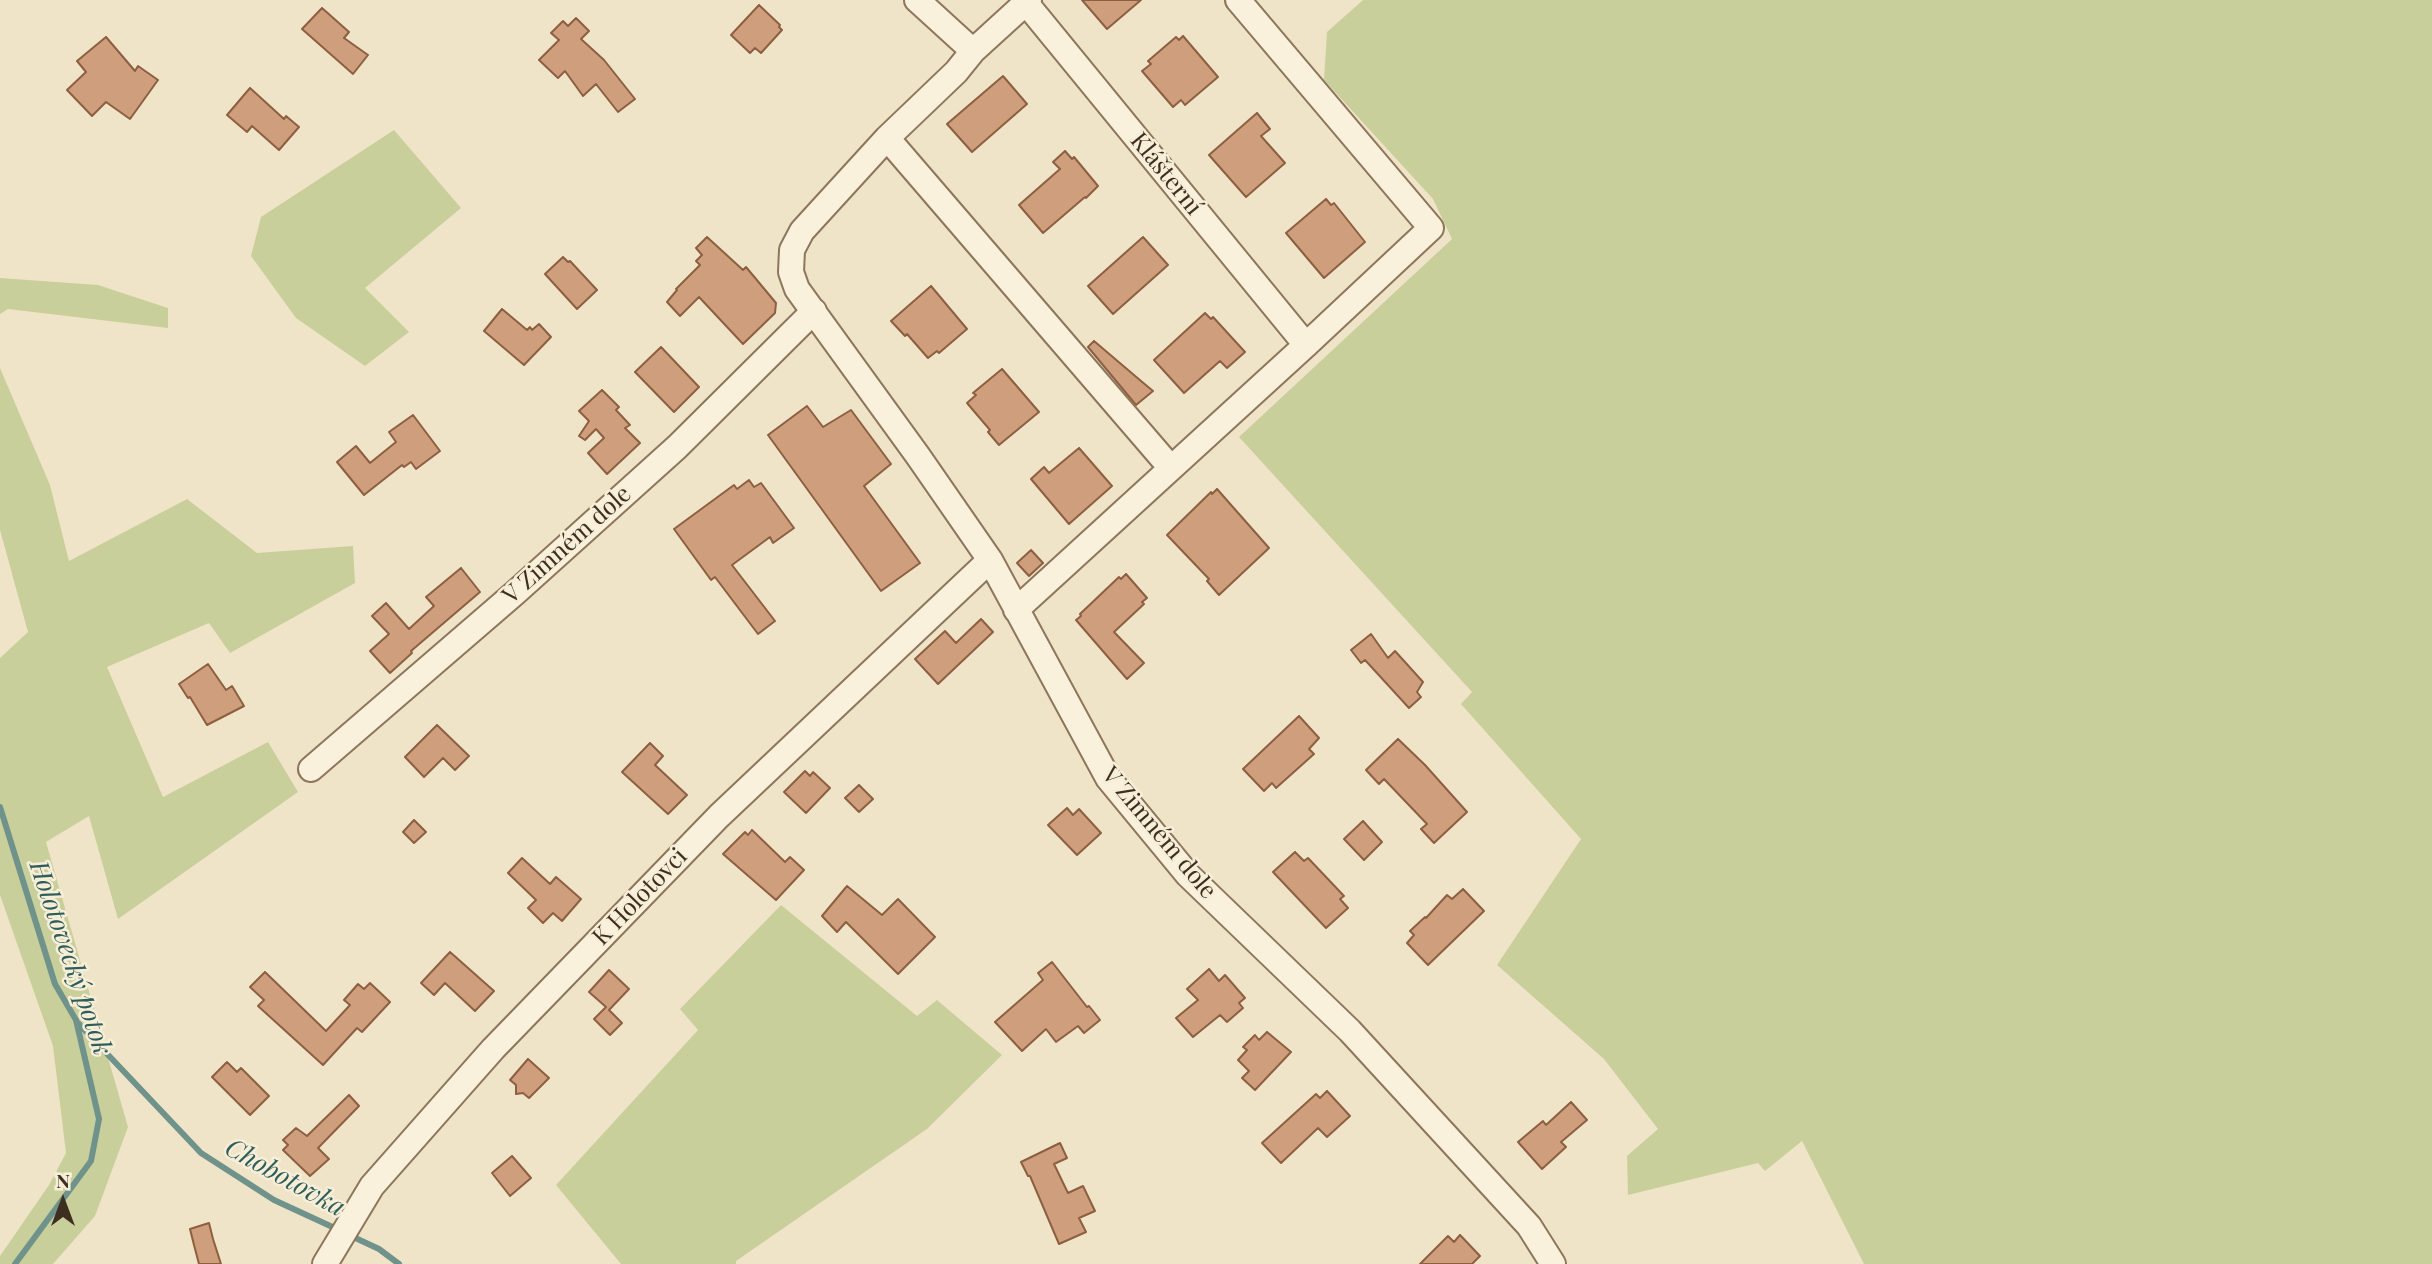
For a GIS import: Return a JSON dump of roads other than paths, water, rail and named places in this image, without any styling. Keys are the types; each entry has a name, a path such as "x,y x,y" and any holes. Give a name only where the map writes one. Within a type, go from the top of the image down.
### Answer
{"street":[{"path":"917,0 973,51"},
{"path":"1016,610 1431,228 1238,0"},
{"name":"Klášterní","path":"792,272 792,250 802,231 887,138 956,72 973,51 1027,2 1306,345"},
{"path":"887,138 1171,467"},
{"name":"V Zimném dole","path":"792,272 797,289 990,560 1108,778 1188,875 1350,1031 1511,1206 1529,1226 1553,1264"},
{"name":"V Zimném dole","path":"311,769 515,593 677,447 814,311"},
{"name":"K Holotovci","path":"325,1264 372,1186 493,1049 719,816 990,560"}],"waterway":[{"name":"Holotovecký potok","path":"0,807 55,984 76,1020 99,1119 91,1161 15,1264"},
{"name":"Chobotovka","path":"77,1022 201,1153 274,1200 339,1230"},
{"name":"Chobotovka","path":"349,1235 379,1249 399,1264"}]}
